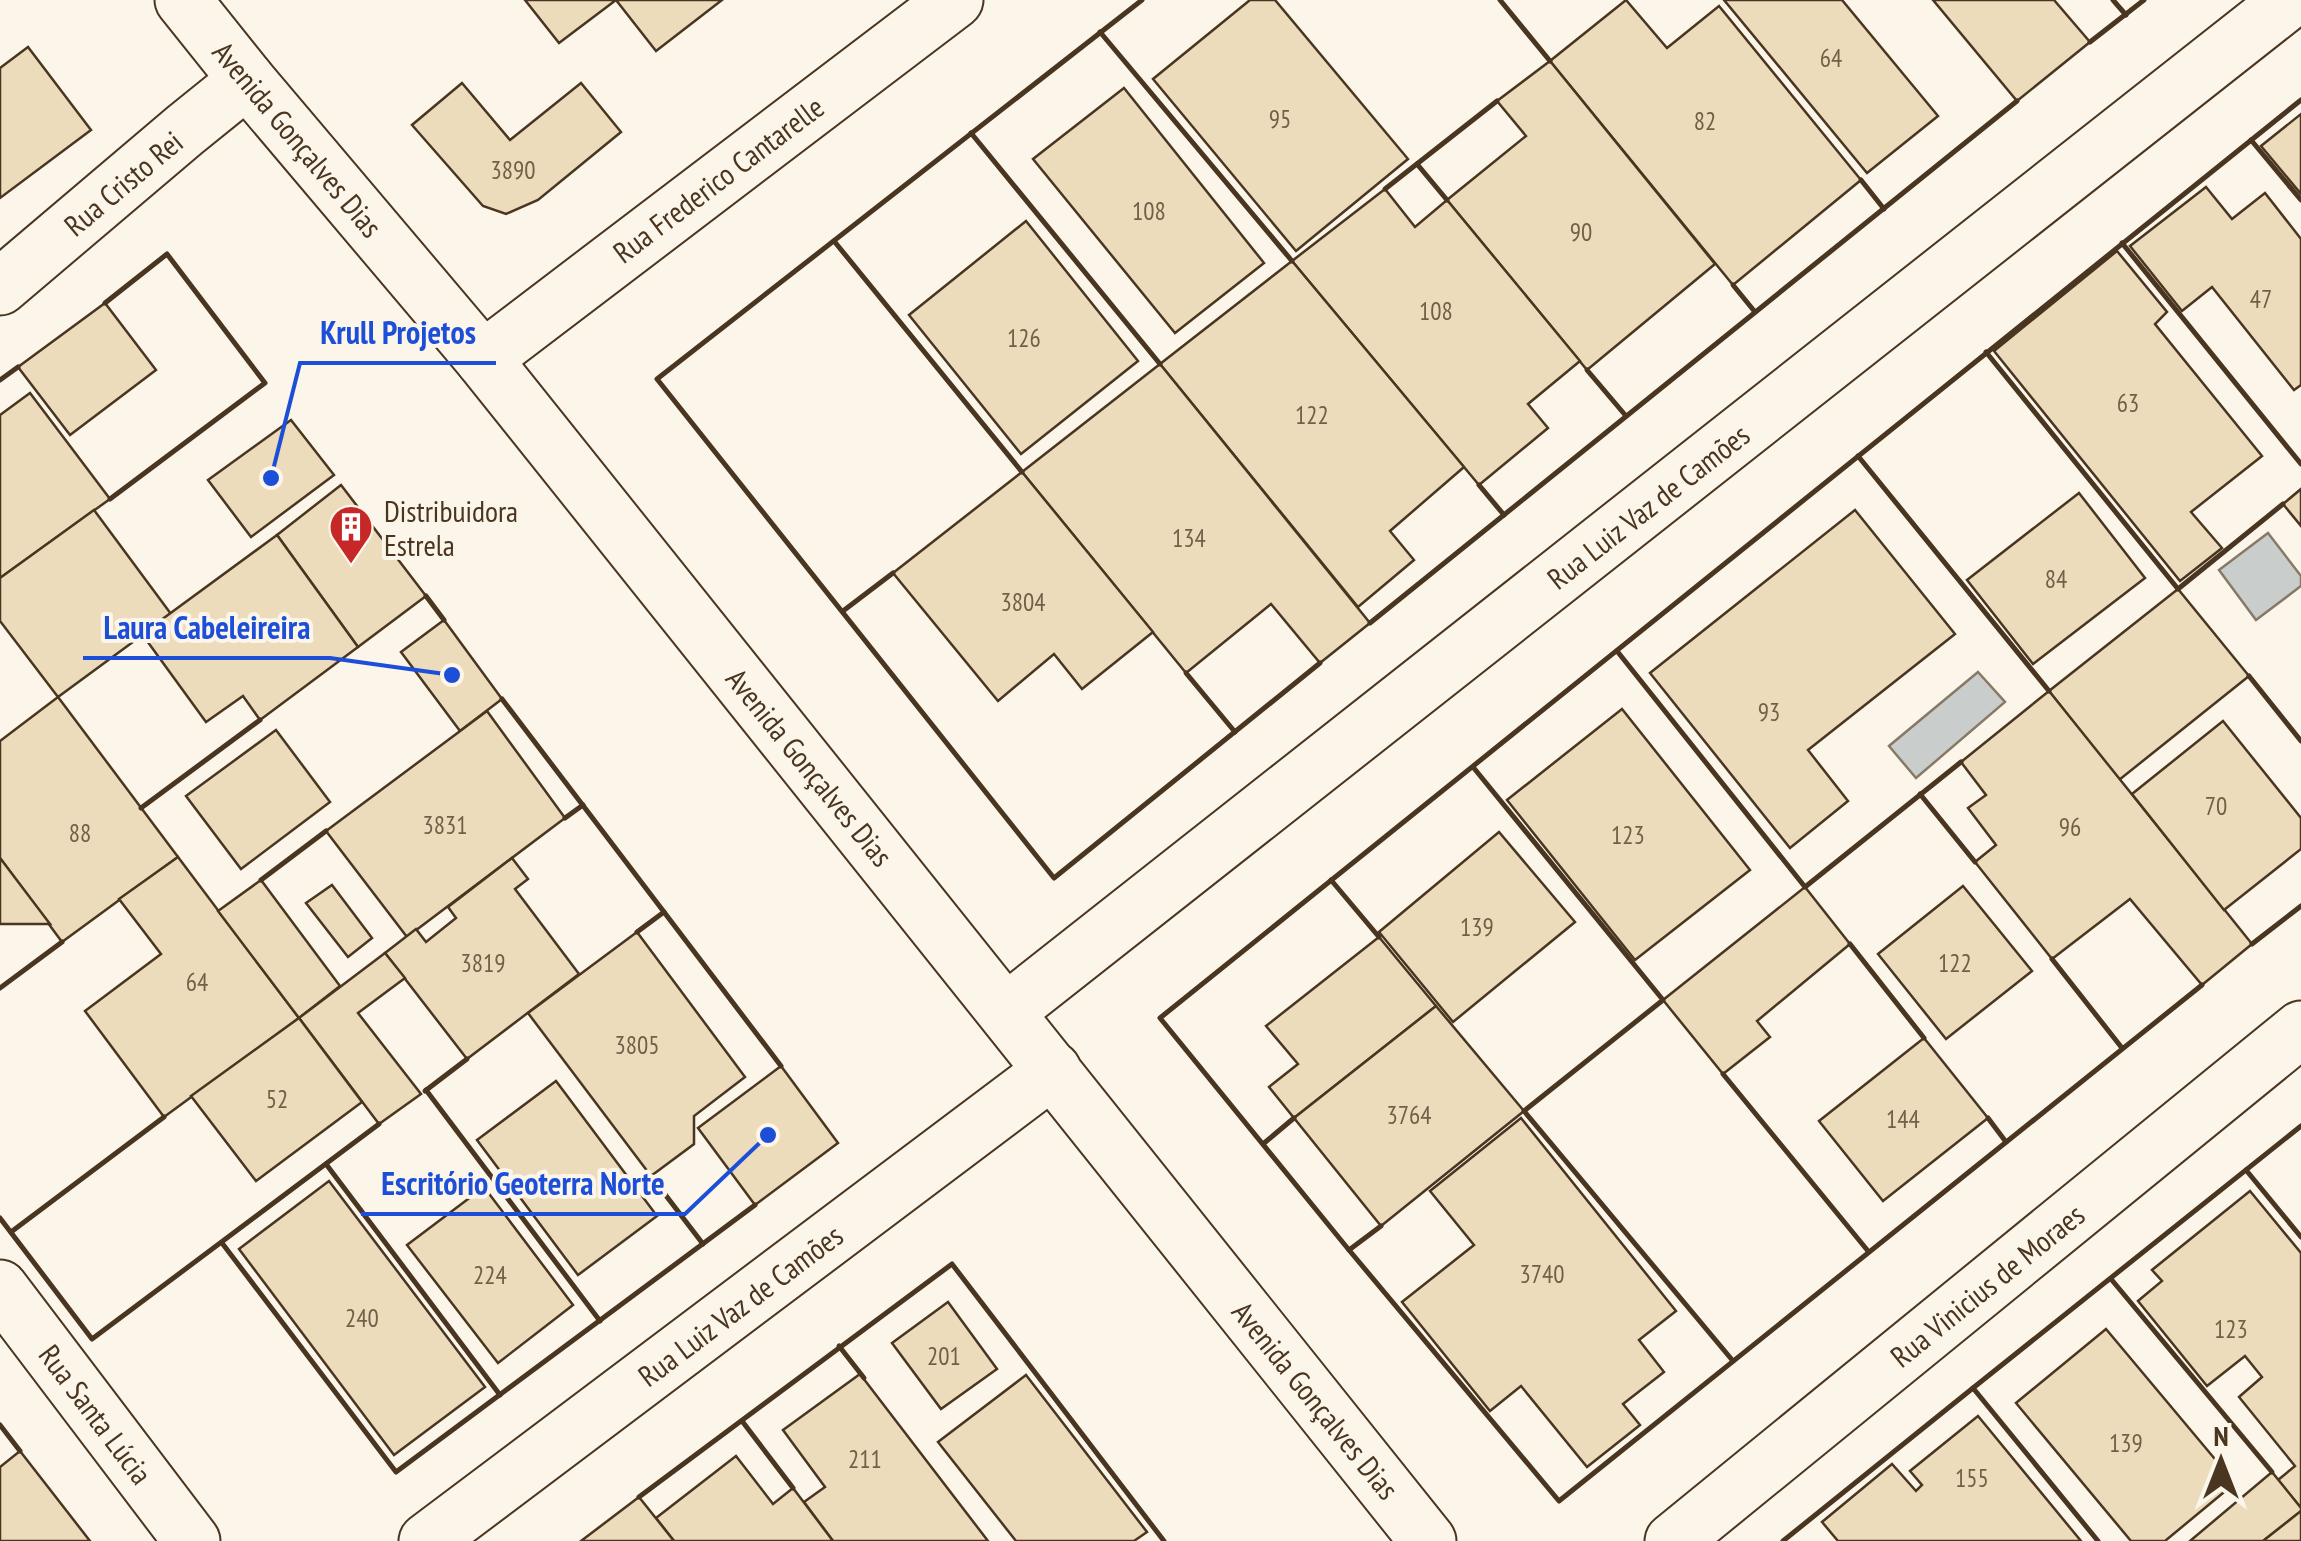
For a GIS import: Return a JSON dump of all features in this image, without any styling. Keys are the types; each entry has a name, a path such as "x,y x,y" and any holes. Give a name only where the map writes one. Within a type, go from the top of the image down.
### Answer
{"street":[{"name":"Avenida Gonçalves Dias","path":"183,0 483,359 1428,1541"},
{"name":"Rua Frederico Cantarelle","path":"483,359 955,0"},
{"name":"Rua Luiz Vaz de Camões","path":"1006,1012 2290,0"},
{"name":"Rua Cristo Rei","path":"0,287 248,80"},
{"name":"Rua Vinicius de Moraes","path":"1672,1541 2301,1029"},
{"name":"Rua Luiz Vaz de Camões","path":"427,1541 1053,1070"},
{"name":"Rua Santa Lúcia","path":"0,1288 192,1541"}],"shaded area":[{"path":"2268,533 2301,576 2301,586 2256,620 2219,570"},
{"path":"1978,672 2005,702 1916,778 1889,746"}],"building":[{"path":"525,0 616,0 559,43"},
{"path":"616,0 722,0 656,51"},
{"path":"1250,0 1275,0 1408,159 1296,251 1153,79"},
{"path":"1626,0 1667,48 1719,6 1861,180 1733,285 1550,61"},
{"path":"1724,0 1842,0 1938,116 1867,173"},
{"path":"1933,0 2054,0 2090,42 2017,101"},
{"path":"28,47 91,130 0,198 0,68"},
{"path":"1550,61 1715,264 1587,370 1447,200 1526,136 1497,101"},
{"path":"462,83 510,140 581,83 621,132 538,200 506,214 483,206 412,125"},
{"path":"1124,88 1264,263 1175,333 1033,159"},
{"path":"2301,114 2301,194 2261,146"},
{"path":"2206,187 2232,219 2265,193 2301,239 2301,385 2294,390 2212,287 2182,311 2130,246"},
{"path":"1385,189 1415,227 1447,200 1580,361 1528,404 1548,428 1479,485 1292,261"},
{"path":"1026,221 1138,361 1021,454 909,315"},
{"path":"2117,251 2167,312 2155,324 2262,456 2191,512 2222,548 2180,581 1994,351"},
{"path":"1292,261 1464,467 1390,531 1414,560 1358,607 1160,364"},
{"path":"105,303 156,370 70,435 18,367"},
{"path":"1160,364 1370,623 1320,663 1271,604 1186,673 1022,472"},
{"path":"30,393 110,499 0,578 0,415"},
{"path":"291,420 334,475 251,537 208,480"},
{"path":"1022,472 1153,632 1082,689 1054,654 998,701 893,573"},
{"name":"Distribuidora Estrela","path":"341,485 426,596 358,647 277,535"},
{"path":"2301,489 2301,526 2283,504"},
{"path":"2079,493 2145,578 2033,664 1967,580"},
{"path":"94,510 171,614 58,697 0,621 0,578"},
{"path":"1855,510 1955,634 1808,750 1848,801 1790,848 1650,673"},
{"path":"277,535 358,647 260,720 243,696 206,722 142,634"},
{"path":"2178,589 2249,676 2119,780 2049,691"},
{"path":"444,620 502,699 460,731 401,652"},
{"path":"2049,691 2252,944 2202,985 2130,899 2052,959 1975,862 1996,845 1968,808 1986,795 1961,762"},
{"path":"58,697 178,857 62,942 0,858 0,741"},
{"path":"1622,709 1750,870 1635,960 1507,800"},
{"path":"487,711 565,818 407,937 326,831"},
{"path":"2223,721 2301,818 2301,849 2224,910 2132,794"},
{"path":"276,730 330,802 241,869 186,796"},
{"path":"1499,832 1575,922 1453,1022 1379,932"},
{"path":"178,857 299,1018 164,1117 85,1011 161,954 119,899"},
{"path":"0,858 50,924 0,924"},
{"path":"512,858 528,879 515,889 579,974 467,1059 385,953 416,929 426,942 456,918 448,907"},
{"path":"261,880 340,986 299,1018 218,911"},
{"path":"332,885 372,938 348,957 306,903"},
{"path":"1963,886 2032,971 1946,1039 1878,954"},
{"path":"1805,887 1850,944 1757,1021 1770,1037 1723,1074 1663,1000"},
{"path":"637,932 745,1077 694,1116 694,1144 651,1176 528,1013"},
{"path":"1379,937 1436,1006 1294,1118 1269,1087 1298,1064 1266,1026"},
{"path":"385,953 405,978 358,1013 421,1094 379,1124 299,1018"},
{"path":"1436,1006 1524,1111 1381,1226 1294,1118"},
{"path":"299,1018 362,1102 256,1181 191,1096"},
{"path":"1924,1038 1988,1118 1883,1201 1819,1121"},
{"path":"781,1066 838,1143 755,1205 698,1128"},
{"path":"556,1081 657,1216 578,1275 477,1140"},
{"path":"1521,1118 1676,1311 1639,1340 1664,1372 1623,1404 1640,1425 1587,1467 1521,1386 1490,1411 1402,1302 1474,1245 1430,1191"},
{"path":"329,1181 485,1387 394,1455 239,1249"},
{"path":"484,1187 573,1305 498,1363 407,1245"},
{"path":"2250,1191 2301,1253 2301,1508 2278,1480 2295,1466 2239,1397 2262,1377 2245,1356 2207,1386 2138,1301 2162,1281 2152,1270"},
{"path":"948,1302 997,1369 941,1409 892,1343"},
{"path":"2106,1329 2235,1483 2165,1541 2131,1541 2016,1403"},
{"path":"860,1374 988,1541 833,1541 804,1502 825,1487 783,1430"},
{"path":"1026,1375 1147,1532 1134,1541 1016,1541 938,1442"},
{"path":"1978,1416 2081,1541 1838,1541 1822,1522 1892,1464 1916,1491 1922,1485 1910,1471"},
{"path":"20,1451 90,1541 0,1541 0,1467"},
{"path":"736,1456 773,1504 793,1488 833,1541 674,1541 656,1518"},
{"path":"2272,1472 2301,1511 2263,1541 2190,1541"},
{"path":"639,1497 674,1541 581,1541"},
{"path":"2301,1511 2301,1541 2263,1541"}],"wall":[{"path":"1142,0 657,379 1054,878 1320,663"},
{"path":"1500,0 1550,61"},
{"path":"2113,0 2126,15"},
{"path":"2090,42 2144,0"},
{"path":"1100,32 1292,261"},
{"path":"2202,985 1559,1501 1160,1018 2301,100"},
{"path":"1385,189 1497,101"},
{"path":"1370,623 2017,101"},
{"path":"971,133 1160,364"},
{"path":"2251,140 2301,200"},
{"path":"1417,164 1447,200"},
{"path":"1861,180 1884,209"},
{"path":"834,241 1022,472"},
{"path":"2122,243 2301,464"},
{"path":"105,303 167,254 265,383 110,499"},
{"path":"1733,285 1755,312"},
{"path":"1986,352 2178,589 2283,504"},
{"path":"0,380 18,367"},
{"path":"1587,370 1626,416"},
{"path":"1858,456 2049,691"},
{"path":"1479,485 1504,515"},
{"path":"843,611 893,573"},
{"path":"426,596 444,620"},
{"path":"1617,651 1805,887 1961,762"},
{"path":"1186,673 1235,732"},
{"path":"2249,676 2301,741"},
{"path":"502,699 664,912 637,932"},
{"path":"141,808 260,720"},
{"path":"1473,767 1663,1000 1524,1111 1733,1361"},
{"path":"1920,794 1975,862"},
{"path":"565,818 583,805"},
{"path":"261,880 326,831"},
{"path":"1331,880 1379,937"},
{"path":"2252,944 2301,906"},
{"path":"664,912 781,1066"},
{"path":"0,988 62,942"},
{"path":"1850,944 1924,1038"},
{"path":"2052,959 2122,1048"},
{"path":"425,1091 467,1059"},
{"path":"1723,1074 1868,1251"},
{"path":"426,1090 600,1321"},
{"path":"11,1232 164,1117"},
{"path":"1263,1144 1294,1118"},
{"path":"1988,1118 2006,1142"},
{"path":"0,1218 92,1339 379,1124"},
{"path":"1973,1388 2301,1126"},
{"path":"326,1164 500,1395"},
{"path":"2246,1170 2301,1237"},
{"path":"651,1176 703,1244"},
{"path":"222,1243 396,1472 755,1205"},
{"path":"1349,1250 1381,1226"},
{"path":"639,1497 952,1264 1164,1541"},
{"path":"2111,1279 2272,1472"},
{"path":"839,1346 864,1378"},
{"path":"1783,1541 1973,1388 2098,1541"},
{"path":"742,1421 793,1488"},
{"path":"0,1425 20,1451"}],"place":[{"name":"Krull Projetos","path":"271,478"},
{"name":"Distribuidora Estrela","path":"351,565"},
{"name":"Laura Cabeleireira","path":"452,675"},
{"name":"Escritório Geoterra Norte","path":"768,1135"}]}
